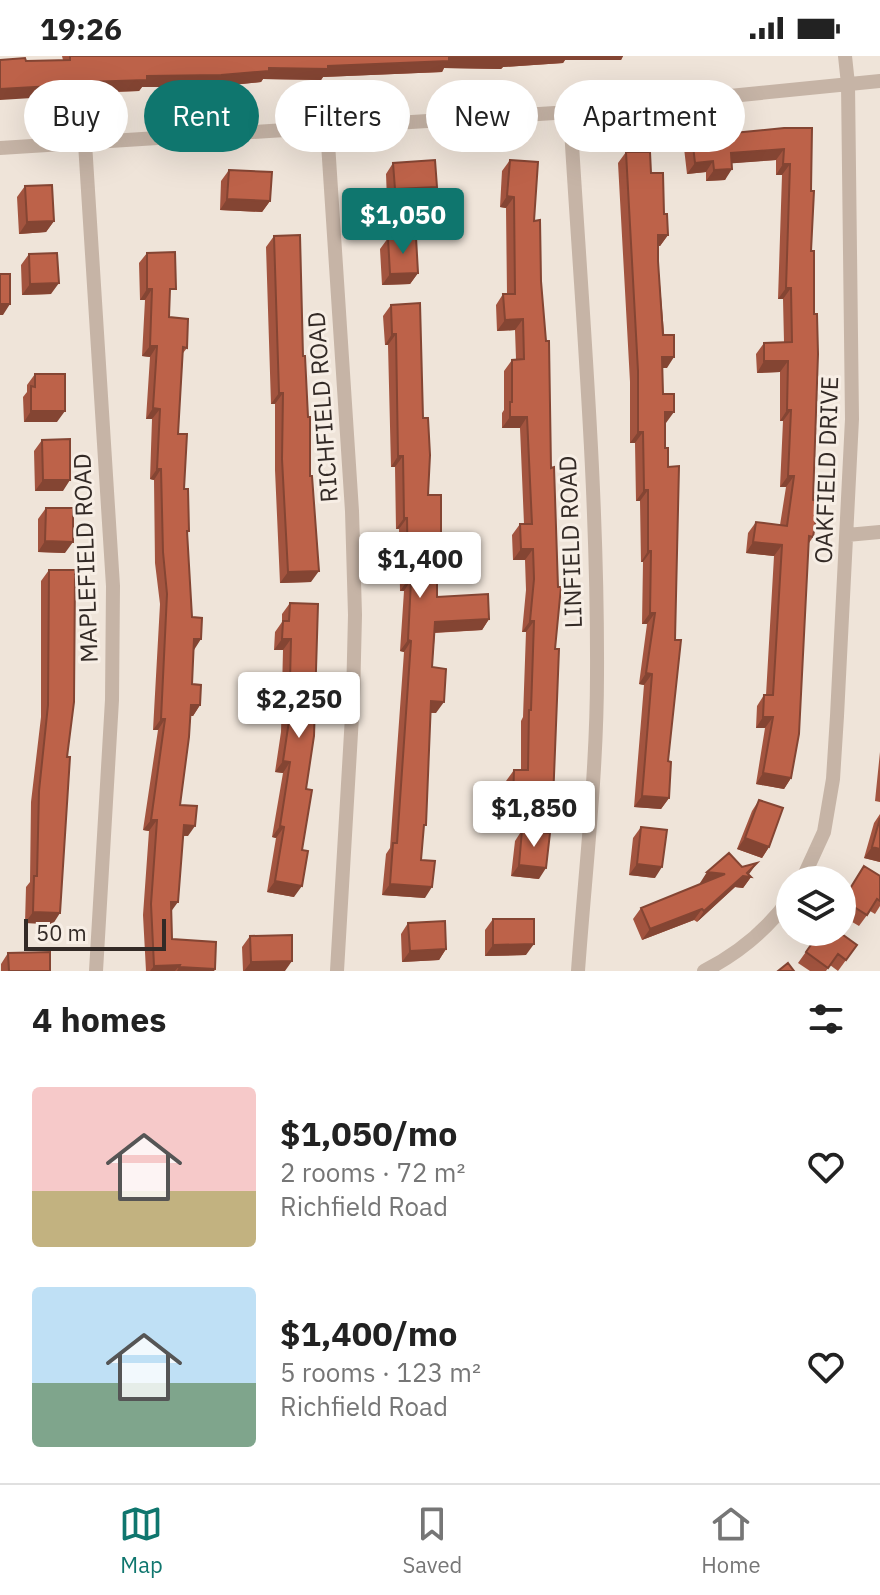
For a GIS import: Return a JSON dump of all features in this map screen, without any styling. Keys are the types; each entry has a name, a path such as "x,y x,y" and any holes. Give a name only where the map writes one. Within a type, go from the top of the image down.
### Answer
{"street":[{"name":"OAKFIELD DRIVE","path":"808,866 824,832 833,779 847,535 853,356 845,56"},
{"path":"745,94 880,81"},
{"path":"410,123 554,113"},
{"path":"128,140 275,131"},
{"path":"0,148 24,147"},
{"name":"MAPLEFIELD ROAD","path":"86,152 114,601 112,700 96,971"},
{"name":"RICHFIELD ROAD","path":"328,152 355,590 353,699 337,971"},
{"name":"LINFIELD ROAD","path":"572,152 594,510 597,627 595,739 578,971"},
{"path":"847,535 880,532"},
{"path":"704,971 726,960 776,913"}],"building":[{"path":"70,56 509,56 449,57 449,61 328,66 328,69 269,68 269,71 221,75 147,76 147,80 24,80 24,88 0,89 0,60 70,60"},
{"path":"812,128 811,191 814,191 811,251 814,251 814,314 817,314 818,354 813,500 819,501 813,537 809,536 799,734 791,778 763,773 773,717 763,717 764,695 773,695 782,545 753,542 756,522 787,526 794,476 788,476 791,410 787,410 788,361 764,361 764,343 792,342 791,288 786,288 790,164 783,164 784,149 745,152 745,132"},
{"path":"626,152 650,152 651,173 663,173 664,214 667,214 668,235 658,235 663,335 674,335 674,357 662,357 663,394 674,394 674,412 665,412 665,448 668,448 668,467 679,466 675,640 681,640 668,761 671,762 669,798 642,796 652,674 646,673 655,613 650,613 648,490 644,490 643,432 638,432 638,371"},
{"path":"694,152 744,152 731,153 732,169 714,170 713,161 695,163"},
{"path":"435,160 437,187 395,189 393,163"},
{"path":"510,160 538,162 534,221 540,220 541,281 546,341 549,341 551,468 554,467 558,587 561,587 555,649 559,649 553,801 513,800 514,770 528,770 534,621 530,621 534,579 533,549 521,549 520,524 532,524 527,417 510,417 512,360 524,359 523,319 505,320 503,294 515,294 514,197 507,196"},
{"path":"229,170 272,172 270,201 227,199"},
{"path":"52,185 54,221 27,222 25,186"},
{"path":"300,235 303,356 310,417 310,476 319,571 288,572 282,459 283,393 279,393 274,236"},
{"path":"416,237 418,273 390,274 388,238"},
{"path":"175,252 176,289 170,289 169,317 188,319 187,348 183,347 178,434 187,434 184,489 188,489 192,617 202,618 201,639 194,639 192,684 201,685 200,705 191,705 180,805 197,806 195,826 184,825 178,902 171,902 172,939 216,942 215,969 154,966 151,904 157,820 151,820 165,719 161,719 167,594 161,469 157,469 160,409 153,408 157,346 150,346 152,289 147,289 147,253"},
{"path":"57,253 59,283 30,284 29,254"},
{"path":"0,274 10,274 10,304 0,304"},
{"path":"420,303 423,418 428,418 430,455 428,495 441,495 441,542 447,542 447,562 437,562 437,597 488,594 489,619 435,622 432,667 446,669 444,702 431,701 426,825 421,860 435,861 432,887 390,884 393,843 397,843 411,641 408,640 411,580 408,580 407,518 404,518 403,456 398,456 396,334 392,334 391,305"},
{"path":"35,374 65,374 65,411 31,411 31,386 35,387"},
{"path":"70,439 70,480 43,480 42,440"},
{"path":"46,508 73,508 73,542 45,541"},
{"path":"49,570 75,570 74,702 67,757 70,757 60,913 33,912 39,791 48,705"},
{"path":"290,603 318,604 314,736 306,789 312,790 302,850 308,851 302,886 275,881 290,762 283,761 289,721 291,639 282,639 283,621 289,621"},
{"path":"759,800 783,808 769,847 745,838"},
{"path":"880,818 880,849 872,847"},
{"path":"641,827 667,830 662,867 637,864"},
{"path":"522,830 550,833 546,868 519,865"},
{"path":"729,853 742,867 757,863 747,873 751,877 743,876 704,911 702,909 650,929 641,908 725,874 707,872"},
{"path":"864,866 880,876 880,901 877,899 867,915 856,908 856,879"},
{"path":"493,919 534,919 534,944 493,945"},
{"path":"445,921 446,949 410,951 408,923"},
{"path":"292,935 292,961 251,962 250,936"},
{"path":"857,945 846,960 838,954 828,968 806,952 810,946"},
{"path":"50,952 50,971 9,971 8,953"},
{"path":"788,963 794,971 778,971"}]}
